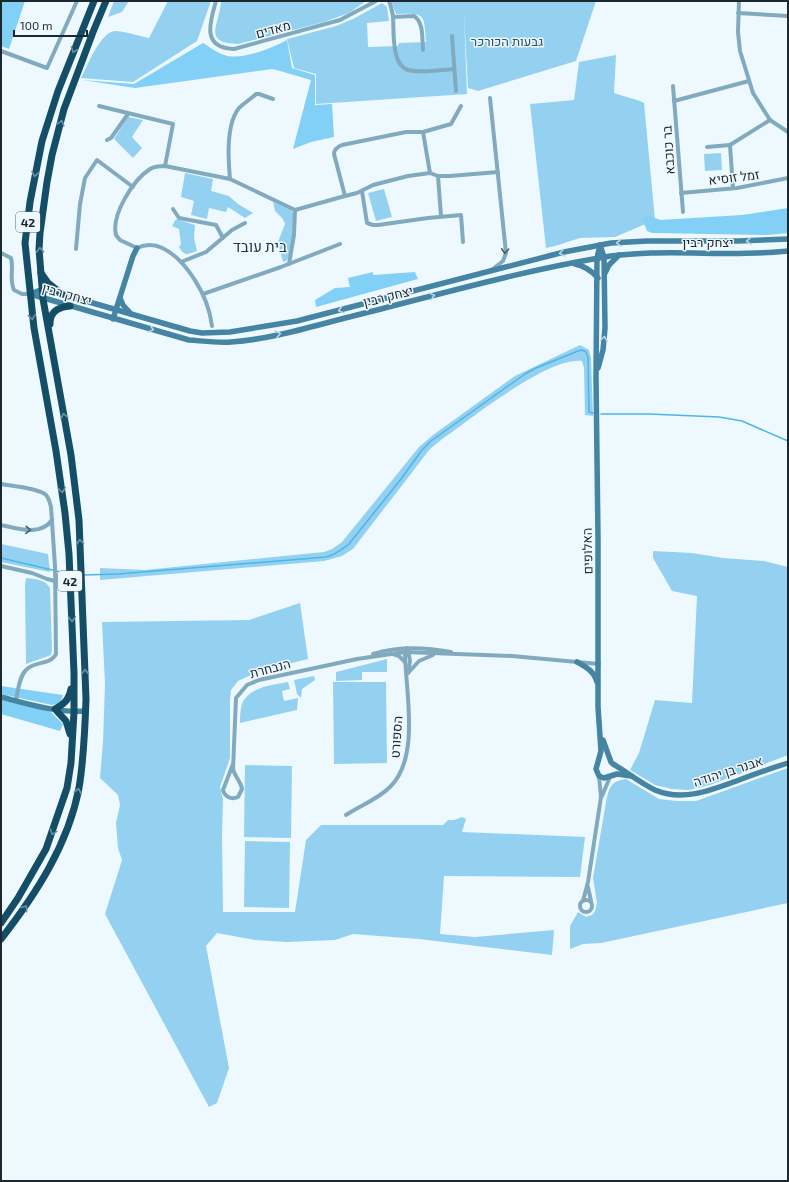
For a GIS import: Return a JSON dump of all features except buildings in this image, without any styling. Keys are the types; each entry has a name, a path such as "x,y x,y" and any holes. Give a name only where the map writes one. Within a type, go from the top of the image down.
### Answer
{"highway":[{"name":"42","path":"1,923 35,871 52,836 67,788 72,743 74,673 69,554 56,451 37,348 25,243 30,202 42,141 61,84 94,1"},
{"name":"42","path":"1,939 30,901 59,849 74,808 79,788 83,756 85,711 79,520 71,455 43,299 39,249 40,232 52,155 64,109 106,1"},
{"path":"41,273 48,283 62,294"},
{"path":"50,342 51,315 60,307 70,306"},
{"path":"72,743 66,721 55,709 68,700 72,689 74,673"}],"main road":[{"name":"יצחק רבין","path":"30,294 42,289 190,331 202,333 230,332 297,321 564,252 611,243 788,239"},
{"name":"האלופים","path":"596,377 603,350 605,328 604,257 600,245"},
{"name":"האלופים","path":"598,764 601,751 598,686 596,377 597,258 600,245"},
{"path":"113,319 133,256 137,248"},
{"name":"יצחק רבין","path":"30,294 189,340 232,342 282,333 452,290 570,263 620,254 754,253 788,251"},
{"path":"604,275 609,265 620,254"},
{"path":"570,263 583,265 598,278"},
{"path":"120,297 123,305 133,315"},
{"path":"576,662 589,669 596,678 598,686"},
{"path":"1,697 55,709 74,712 85,711"},
{"name":"האלופים","path":"599,724 604,744 612,763"},
{"path":"611,776 615,770 612,763 605,760 598,764 597,772 604,778 621,774 631,776"},
{"name":"אבנר בן יהודה","path":"612,763 655,790 672,794 687,795 696,794 788,763"}],"street":[{"path":"1,51 47,68 77,1"},
{"name":"מאדים","path":"216,1 210,23 211,37 216,44 228,49 234,49 340,20 376,1"},
{"path":"388,1 393,17 396,54 404,68 413,71 454,69"},
{"path":"739,1 738,32 740,51 749,81 757,102 770,120 788,132"},
{"path":"738,14 788,16"},
{"path":"393,17 417,17 421,22 422,50"},
{"path":"452,36 456,91"},
{"path":"674,101 749,81"},
{"name":"בר כוכבא","path":"673,86 683,212"},
{"path":"230,179 228,144 234,116 238,109 256,94 273,99"},
{"path":"490,98 506,255 502,263 491,271"},
{"path":"99,106 173,124 165,166"},
{"path":"345,196 334,154 337,147 406,132 424,132 451,124 461,106"},
{"path":"107,140 111,138 128,114"},
{"path":"707,147 730,145 770,120"},
{"path":"424,132 430,173"},
{"path":"730,145 733,188"},
{"path":"76,249 80,204 85,178 97,160 133,187"},
{"path":"212,326 208,309 202,294 181,262 170,252 158,246 148,245 137,248 119,239 115,232 120,209 126,197 133,187 150,170 158,166 165,166 230,179 295,210 362,191 373,185 408,176 430,173 438,176 498,172"},
{"path":"438,176 441,216"},
{"name":"זמל זוסיא","path":"681,192 733,188 788,178"},
{"path":"362,191 367,222 369,224 378,225 441,216 461,215 463,242"},
{"path":"173,209 179,218 216,225 223,238"},
{"path":"289,264 294,235 295,210"},
{"path":"181,262 206,252 232,230 245,222"},
{"path":"202,294 289,264 340,244"},
{"path":"1,253 11,258 11,280 14,290 22,294 30,294"},
{"path":"1,484 45,494 50,502 52,520 55,567 56,654 53,659 30,667 25,671 16,700"},
{"path":"1,525 32,531 42,528 49,524 52,520"},
{"path":"42,528 50,531 53,535"},
{"path":"1,566 32,573 55,581"},
{"name":"הנבחרת","path":"357,659 390,650 437,654 512,656 599,664"},
{"name":"הנבחרת","path":"238,781 235,776 233,764 235,702 238,694 247,685 258,680 392,653 436,650 461,654"},
{"name":"הספורט","path":"407,651 406,664 408,681"},
{"name":"הספורט","path":"346,815 387,790 397,780 403,769 407,754 409,734 407,651"},
{"path":"392,653 398,656 406,664"},
{"path":"408,673 419,661 437,654"},
{"name":"הנבחרת","path":"225,784 233,764"},
{"path":"588,882 592,908 590,911 586,912 581,909 580,905 583,901 588,882 600,802 600,776"},
{"path":"600,802 611,776"},
{"path":"229,780 238,781 242,789 240,795 235,798 229,798 223,790 225,784 229,780"},
{"path":"583,901 586,900 591,902"}],"green space":[{"path":"114,1 129,1 122,12 108,17"},
{"path":"168,1 211,1 197,41 133,82 81,78 99,43 104,37 115,31 149,38"},
{"path":"221,1 366,1 349,13 324,22 238,44 227,43 220,40 216,36 216,24"},
{"name":"גבעות הכורכר","path":"391,1 596,1 576,61 478,91 468,88 464,13 467,94 316,104 316,74 294,68 287,39 336,26 353,19 382,3 387,7 389,21 367,23 368,47 398,46 399,43 426,42 425,25 421,17 413,14 396,14"},
{"path":"616,55 614,93 644,103 655,220 615,237 580,238 546,248 530,104 574,100 579,62"},
{"path":"128,117 143,120 132,137 142,148 133,158 114,139"},
{"path":"721,153 722,170 705,171 704,154"},
{"path":"185,173 213,179 211,191 229,196 238,204 253,213 245,218 228,207 226,212 209,208 207,219 191,215 194,201 181,197"},
{"path":"384,189 392,217 376,221 368,193"},
{"path":"273,202 293,212 291,249 287,260 283,262 278,242 285,224 283,219 275,211"},
{"path":"176,219 195,225 194,238 197,251 186,254 179,247 181,244 179,229 172,226"},
{"path":"580,345 589,350 591,358 593,416 585,415 584,368 582,361 568,362 550,368 530,379 489,405 430,449 353,549 342,556 324,561 100,580 100,568 145,570 324,552 332,549 342,542 419,447 433,435 515,376"},
{"path":"1,544 48,554 50,572 1,562"},
{"path":"653,551 692,553 723,558 764,561 788,567 788,755 710,785 689,790 672,789 655,785 630,770 639,753 655,700 692,703 697,596 672,591 653,558"},
{"path":"26,578 43,581 50,588 52,650 51,655 26,664 25,585"},
{"path":"300,603 308,659 260,671 238,681 231,690 230,758 220,787 223,799 223,912 295,912 306,840 321,825 443,825 448,820 454,820 462,817 466,819 462,832 585,837 580,877 444,876 440,934 475,937 554,930 552,955 419,939 353,934 335,940 286,942 255,940 217,933 206,946 229,1068 217,1103 209,1107 105,914 122,860 118,848 116,823 120,805 118,795 100,778 105,684 102,622 249,620"},
{"path":"387,659 387,672 362,672 362,680 336,681 336,672"},
{"path":"314,676 315,680 302,689 301,698 297,694 294,680"},
{"path":"288,682 290,689 282,691 284,701 298,698 297,710 240,723 240,711 245,698 255,690"},
{"path":"333,682 386,682 387,763 334,764"},
{"path":"245,765 292,766 291,838 244,837"},
{"path":"788,768 788,903 601,943 583,944 570,949 570,926 578,912 586,917 592,915 595,911 597,903 593,878 606,802 609,790 613,784 626,779 659,799 696,801"},
{"path":"245,841 290,842 289,908 244,907"}],"shaded area":[{"path":"1,1 25,1 9,49 1,46"},
{"path":"287,40 292,68 315,75 315,105 332,104 334,137 311,142 293,149 311,80 273,69 135,88 82,80 134,84 203,43 221,54 239,56 265,50"},
{"path":"788,208 788,233 768,235 652,233 647,231 642,218 650,216 660,220 742,215"},
{"path":"373,272 373,275 415,272 418,279 316,307 315,300 335,288 350,287 348,278"},
{"path":"1,686 63,695 59,702 52,705 1,694"},
{"path":"1,700 50,711 63,724 60,731 1,714"}],"waterway":[{"path":"84,575 118,574 326,557 332,555 349,544 401,479 422,450 431,441 525,374 536,368 582,350 586,352 588,357 589,412 593,413"},
{"path":"601,414 649,414 719,417 742,421 788,441"},
{"path":"1,558 61,572"}],"district":[{"name":"בית עובד","path":"260,246"}]}
